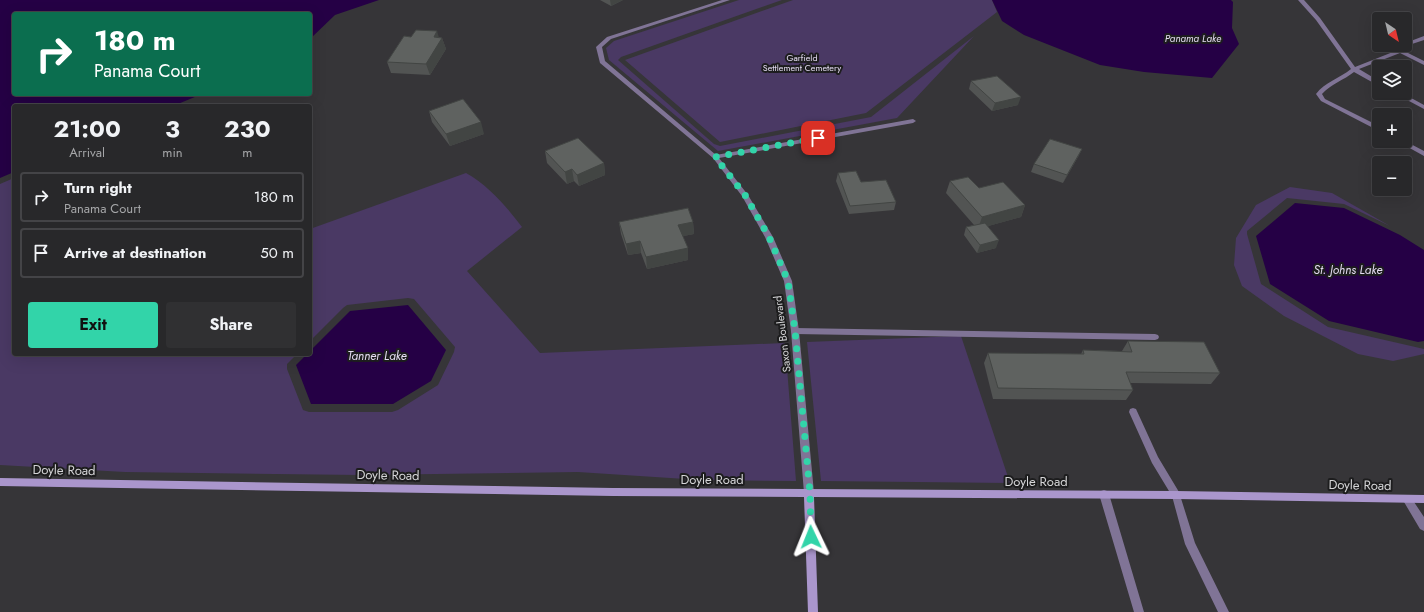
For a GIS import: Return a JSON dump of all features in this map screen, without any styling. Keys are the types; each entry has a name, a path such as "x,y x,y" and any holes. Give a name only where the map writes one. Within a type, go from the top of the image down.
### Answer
{"main road":[{"name":"Doyle Road","path":"0,482 590,491 1104,494 1424,498"},
{"name":"Saxon Boulevard","path":"810,493 813,612"}],"street":[{"name":"Saxon Boulevard","path":"727,0 609,38 598,48 602,62 715,157 745,195 769,237 788,281 795,331 810,493"},
{"path":"1301,0 1318,19 1354,69 1372,80"},
{"path":"1412,42 1424,38"},
{"path":"1372,125 1323,100 1319,94 1325,87 1347,75 1354,69 1397,52"},
{"path":"1402,52 1424,63"},
{"path":"1410,100 1424,107"},
{"path":"715,157 913,121"},
{"path":"1412,148 1424,154"},
{"path":"795,331 1156,337"},
{"path":"1133,412 1155,460 1176,495 1190,544 1224,612"},
{"path":"1104,494 1139,612"},
{"path":"1407,498 1424,526"}],"green space":[{"path":"739,0 782,0 621,57 618,60 714,144 720,146 871,117 974,36 897,118 718,151 609,60 606,48 614,41"},
{"name":"Garfield Settlement Cemetery","path":"793,0 992,0 997,12 866,113 720,142 625,60"},
{"path":"466,173 497,197 522,227 467,271 540,353 785,343 796,481 701,480 578,472 361,475 125,472 0,465 0,184 12,179 12,356 295,356 287,364 287,369 303,410 309,412 392,412 398,410 438,385 455,347 414,299 408,298 347,305 312,339 312,228"},
{"path":"1290,187 1332,193 1390,226 1344,204 1287,198 1247,231 1261,284 1328,327 1424,349 1424,354 1393,361 1358,354 1284,316 1242,286 1234,265 1236,238 1256,205"},
{"path":"961,336 1010,483 821,481 807,342"}],"water":[{"path":"0,0 379,0 335,15 312,37 312,12 12,12 12,96 197,96 178,104 12,104 12,173 0,178"},
{"name":"Panama Lake","path":"992,0 1231,0 1233,2 1232,28 1239,44 1212,78 1144,72 1100,65 1024,35 1002,21"},
{"name":"St. Johns Lake","path":"1295,203 1344,208 1400,235 1424,250 1424,341 1418,342 1329,321 1270,284 1256,236"},
{"name":"Tanner Lake","path":"408,305 446,350 431,381 393,404 311,404 296,365 305,356 312,356 312,349 350,311"}],"building":[{"path":"416,30 437,31 434,37 442,38 426,64 387,62 404,36 411,37"},
{"path":"997,76 1021,97 995,103 971,81"},
{"path":"463,99 481,122 446,134 429,111"},
{"path":"578,138 604,163 577,175 572,169 565,172 545,151"},
{"path":"1050,139 1082,149 1067,175 1034,164"},
{"path":"856,171 861,182 886,180 896,202 850,206 838,173"},
{"path":"968,177 979,188 1003,182 1025,205 982,217 950,181"},
{"path":"688,208 693,222 678,225 688,248 646,257 640,241 626,244 619,222"},
{"path":"985,223 999,240 980,245 966,227"},
{"path":"1128,341 1204,342 1220,373 1126,372 1133,390 998,388 988,353 1084,354 1083,350 1132,352"}],"route":[{"path":"811,537 810,493 794,320 788,281 769,237 745,195 715,157 818,138"}]}
